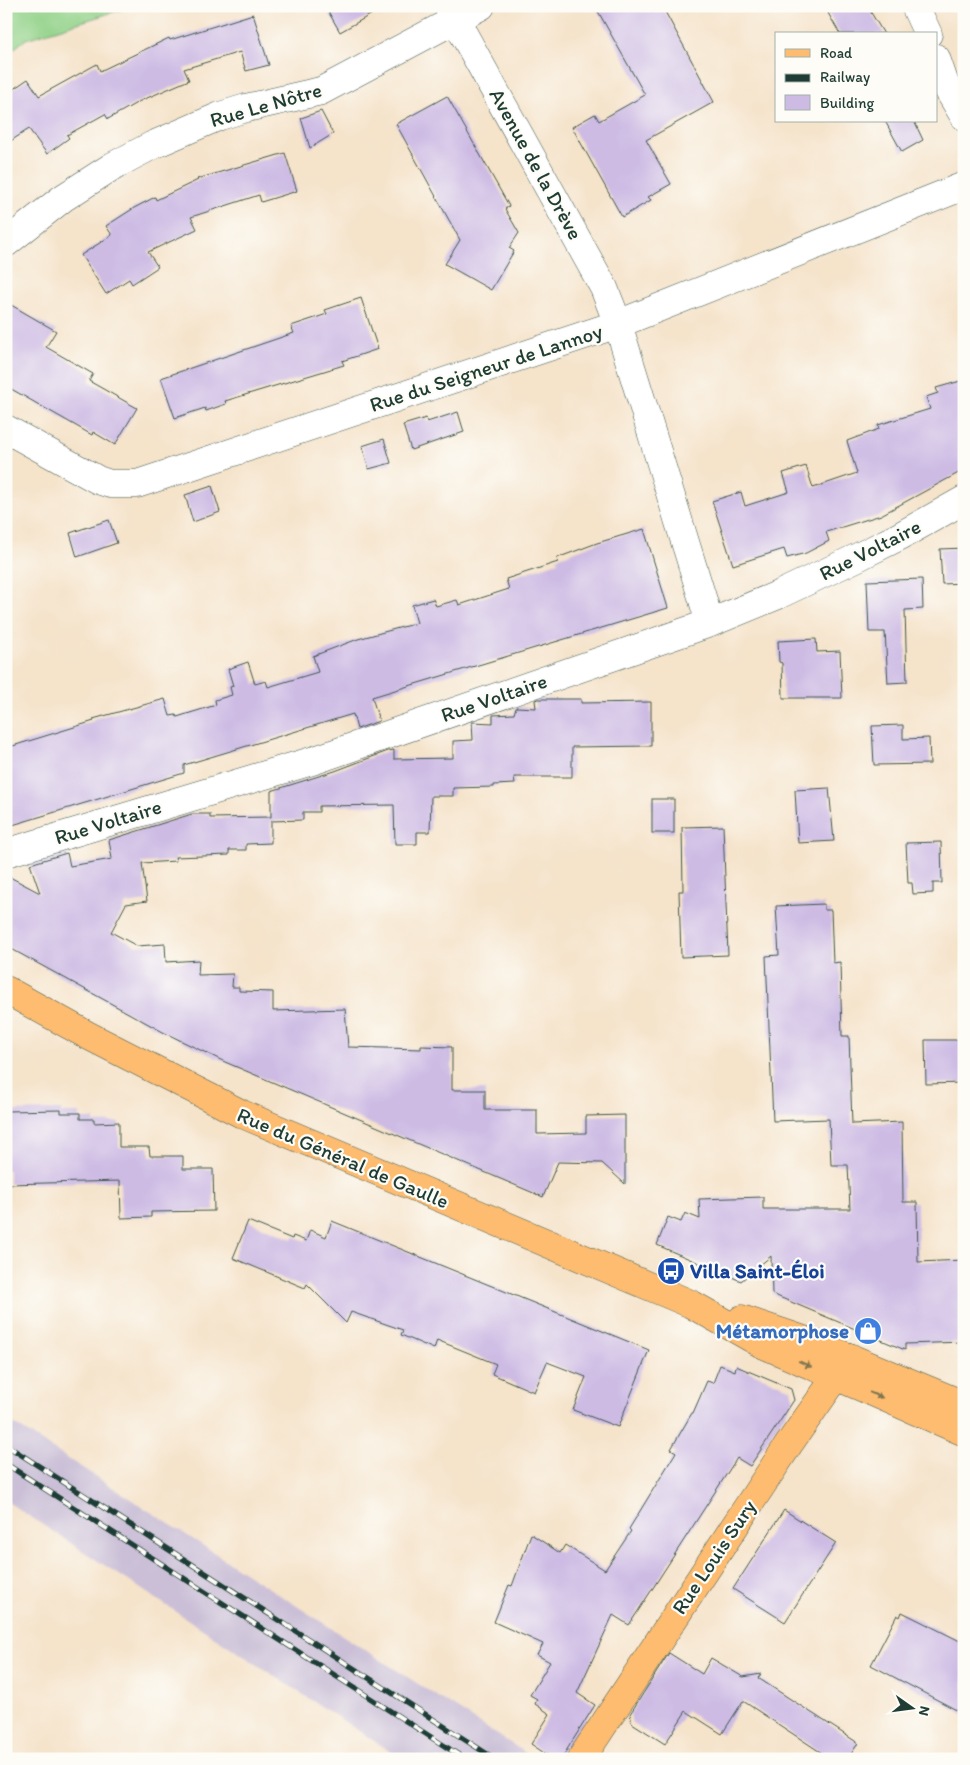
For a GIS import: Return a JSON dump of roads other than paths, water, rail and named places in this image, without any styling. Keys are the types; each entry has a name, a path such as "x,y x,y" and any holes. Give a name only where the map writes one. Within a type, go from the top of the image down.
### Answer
{"main road":[{"name":"Rue du Général de Gaulle","path":"6,990 116,1050 249,1118 690,1304 762,1344 843,1367 964,1406"},
{"name":"Rue du Général de Gaulle","path":"843,1367 964,1432"},
{"name":"Rue Louis Sury","path":"581,1759 843,1367"}],"street":[{"name":"Rue Le Nôtre","path":"6,243 63,198 113,166 153,145 220,116 246,108 321,91 452,13 481,6"},
{"path":"915,6 927,32"},
{"name":"Avenue de la Drève","path":"452,13 595,270 618,324 710,623"},
{"path":"938,64 945,84 964,116"},
{"name":"Rue du Seigneur de Lannoy","path":"6,429 98,480 110,484 137,484 618,324 964,186"},
{"name":"Rue Voltaire","path":"6,853 315,760 710,623 778,595 858,557 964,500"}],"railway":[{"path":"6,1445 495,1759"},
{"path":"6,1464 465,1759"}],"place":[{"name":"Villa Saint-Éloi","path":"671,1271"},
{"name":"Métamorphose","path":"868,1331"}]}
